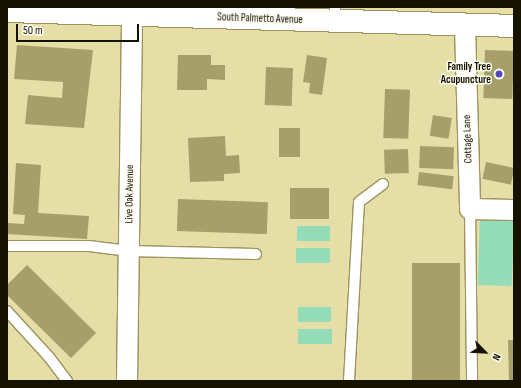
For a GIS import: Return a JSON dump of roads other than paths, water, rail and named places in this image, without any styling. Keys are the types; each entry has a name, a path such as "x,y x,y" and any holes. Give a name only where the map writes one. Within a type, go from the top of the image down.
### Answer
{"street":[{"name":"South Palmetto Avenue","path":"7,11 335,14 465,26 514,26"},
{"name":"Live Oak Avenue","path":"127,381 132,11"},
{"name":"Cottage Lane","path":"465,26 470,209"},
{"path":"470,209 514,210"}],"lane":[{"path":"349,381 359,202 383,184"},
{"path":"470,209 472,381"},
{"path":"7,246 89,246 129,251 256,254"},
{"path":"7,311 49,357 67,381"}],"place":[{"name":"Family Tree Acupuncture","path":"499,74"}]}
